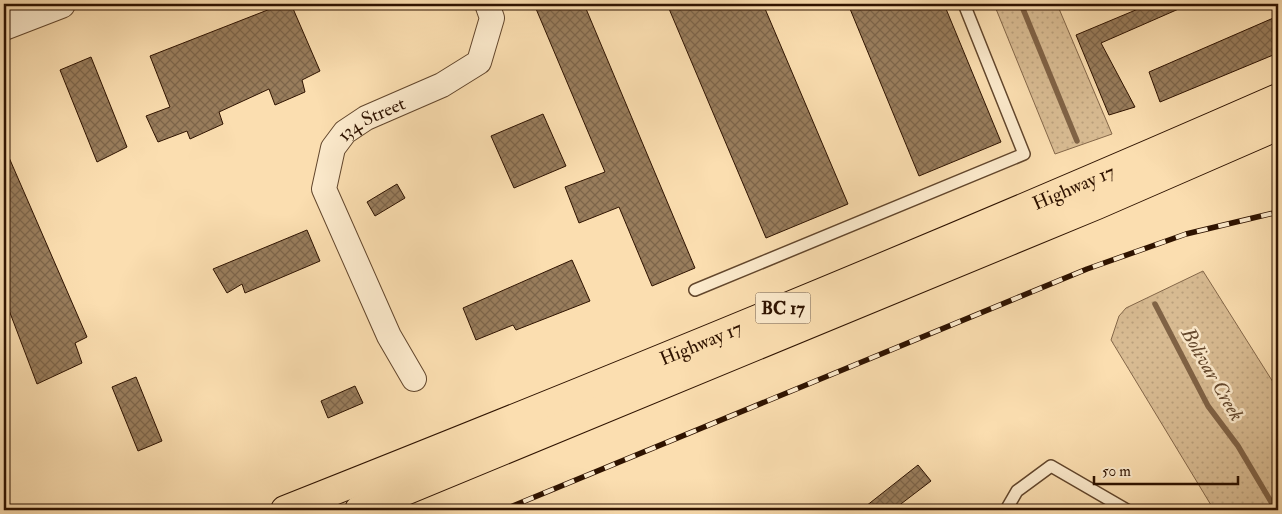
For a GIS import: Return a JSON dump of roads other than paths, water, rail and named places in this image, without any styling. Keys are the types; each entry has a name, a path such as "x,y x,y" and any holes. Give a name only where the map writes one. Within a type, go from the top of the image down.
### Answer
{"highway":[{"name":"Highway 17","path":"284,510 574,395 1085,183 1278,98"},
{"name":"Highway 17","path":"360,510 1097,205 1278,126"}],"street":[{"path":"4,26 60,4"},
{"name":"134 Street","path":"414,379 389,336 324,189 333,148 345,132 366,118 442,85 479,62 492,18 487,4"}],"lane":[{"path":"695,290 1024,154 964,4"},
{"path":"1006,510 1016,491 1051,466 1127,510"}],"waterway":[{"name":"Bolivar Creek","path":"1021,4 1077,141"},
{"name":"Bolivar Creek","path":"1155,304 1208,406 1238,446 1276,510"}],"railway":[{"path":"503,510 1087,269 1186,234 1278,212"}]}
